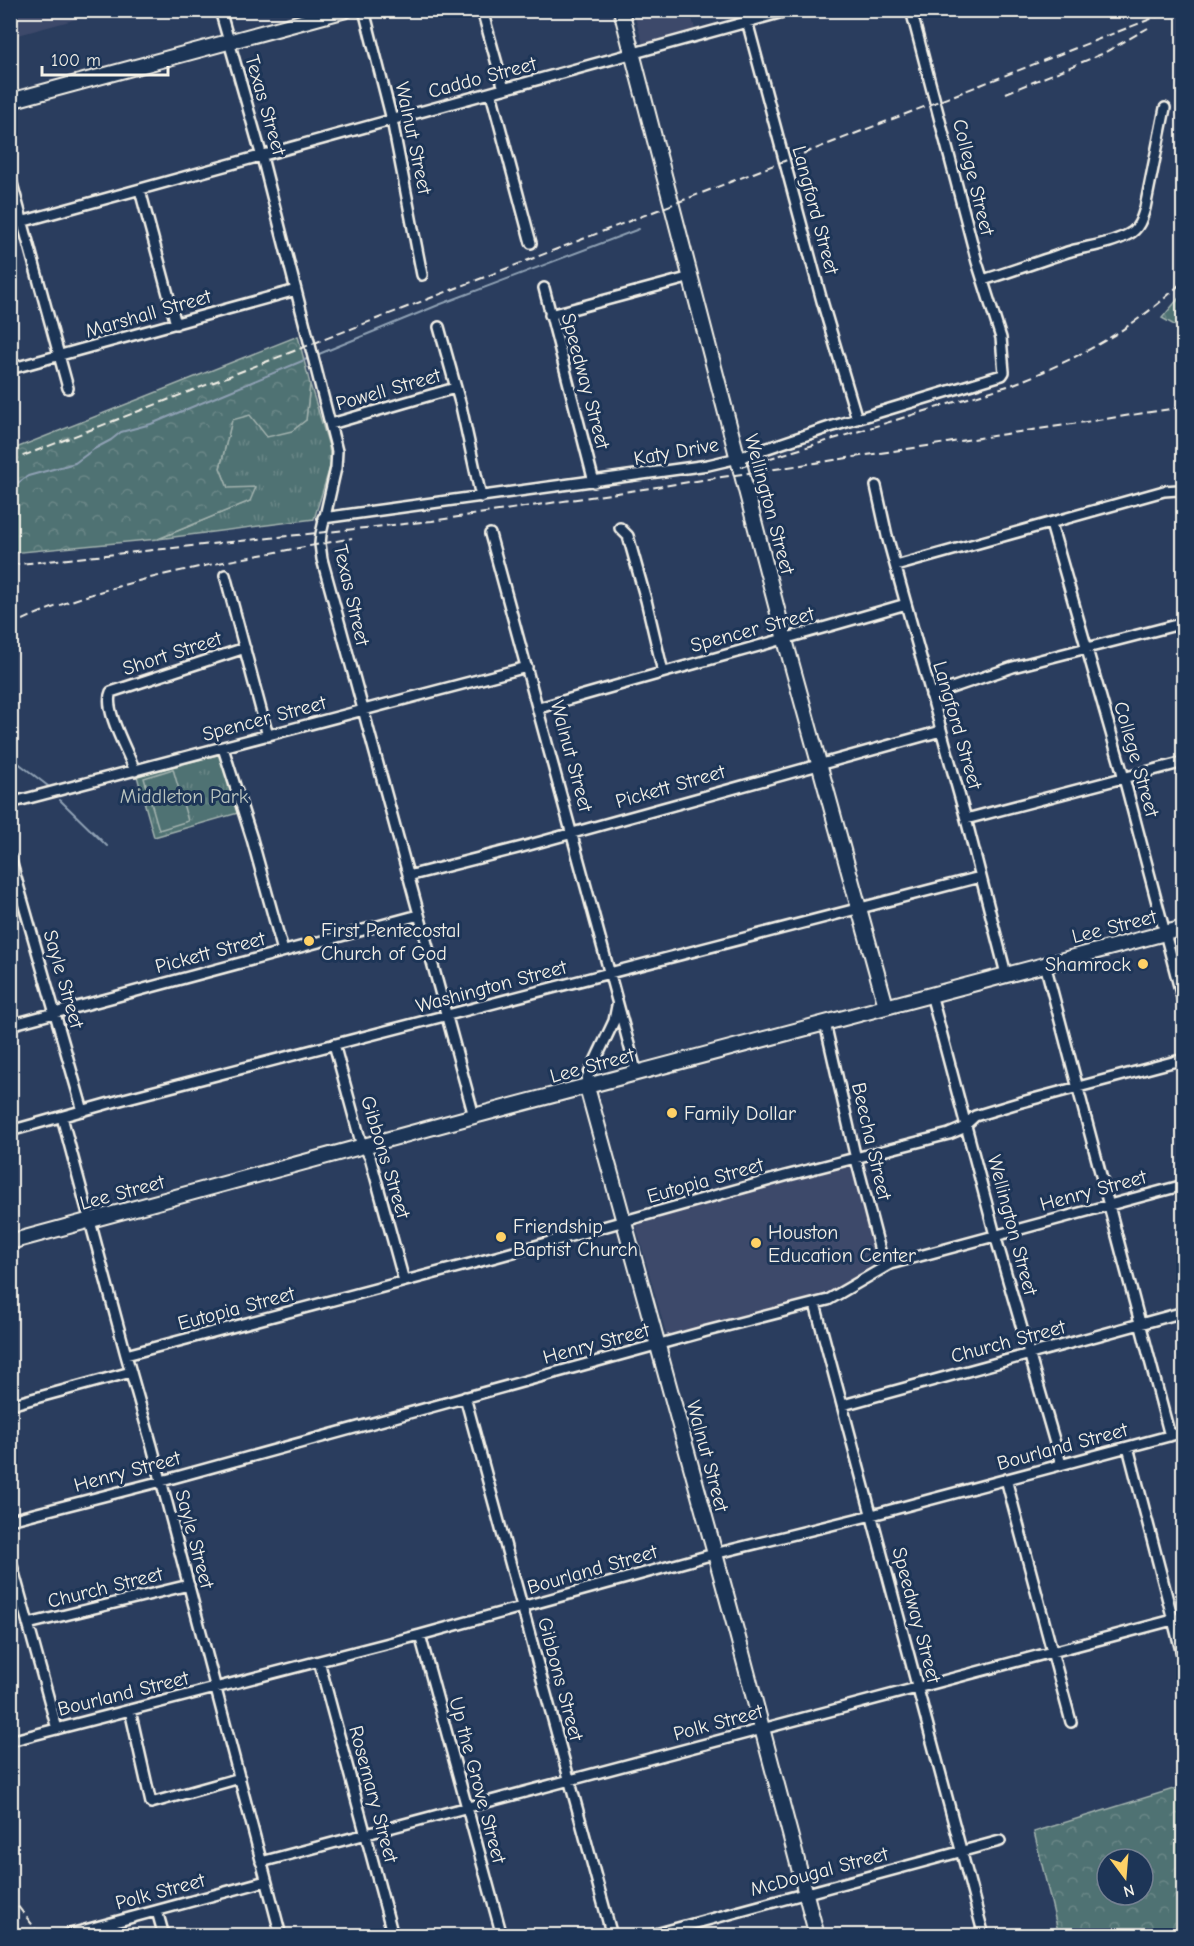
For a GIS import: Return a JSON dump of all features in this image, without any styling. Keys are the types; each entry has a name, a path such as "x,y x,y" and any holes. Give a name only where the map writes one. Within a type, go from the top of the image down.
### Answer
{"street":[{"name":"Texas Street","path":"220,10 262,156 337,451 336,468 323,518 320,544 322,559 474,1116"},
{"path":"10,101 346,10"},
{"name":"Walnut Street","path":"364,10 392,120 422,275"},
{"path":"482,10 504,89"},
{"name":"Wellington Street","path":"621,10 785,640 886,1006"},
{"name":"Langford Street","path":"744,10 822,302 857,419"},
{"name":"Caddo Street","path":"10,225 790,10"},
{"name":"College Street","path":"911,10 1003,353"},
{"path":"491,93 531,243"},
{"path":"983,280 1130,234 1142,219 1165,108"},
{"path":"10,176 68,388"},
{"path":"140,190 177,324"},
{"path":"550,315 691,277"},
{"name":"Speedway Street","path":"544,288 594,482"},
{"name":"Marshall Street","path":"10,369 296,290"},
{"path":"440,327 481,496"},
{"name":"Katy Drive","path":"323,518 594,482 708,465 738,458 1002,375 1004,372 1003,353"},
{"name":"Powell Street","path":"331,424 456,388"},
{"name":"Langford Street","path":"876,486 1006,974"},
{"path":"896,566 1164,491 1184,492"},
{"name":"College Street","path":"1051,524 1124,778 1184,1005"},
{"path":"620,528 628,536 663,672"},
{"name":"Walnut Street","path":"490,534 638,1074"},
{"path":"225,575 268,736"},
{"name":"Spencer Street","path":"539,708 906,604"},
{"path":"931,694 1013,667 1184,623"},
{"name":"Short Street","path":"135,771 112,715 108,700 111,692 245,648"},
{"name":"Spencer Street","path":"10,803 527,667"},
{"name":"Pickett Street","path":"408,876 522,847 941,730"},
{"path":"223,748 252,839 283,951"},
{"path":"966,819 1184,762"},
{"name":"Sayle Street","path":"10,857 83,1111"},
{"name":"Washington Street","path":"10,1131 333,1044 980,877"},
{"name":"Pickett Street","path":"10,1025 419,915"},
{"name":"Lee Street","path":"10,1242 474,1116 1184,928"},
{"path":"1045,964 1170,1436"},
{"name":"Walnut Street","path":"614,989 617,1010 614,1021 587,1078 587,1087 817,1935"},
{"name":"Wellington Street","path":"931,994 995,1235 1061,1464"},
{"name":"Beecha Street","path":"825,1023 856,1159 884,1266"},
{"name":"Gibbons Street","path":"333,1044 360,1139 370,1157 404,1281"},
{"name":"Eutopia Street","path":"126,1355 785,1176 949,1134 966,1125 975,1116 1184,1059"},
{"name":"Sayle Street","path":"62,1117 162,1481 281,1935"},
{"name":"Henry Street","path":"10,1521 815,1304 837,1295 884,1266 1184,1185"},
{"name":"Speedway Street","path":"815,1304 984,1935"},
{"name":"Church Street","path":"843,1405 1184,1312"},
{"path":"10,1405 131,1372"},
{"name":"Gibbons Street","path":"465,1397 612,1935"},
{"name":"Bourland Street","path":"10,1741 420,1635 714,1554 872,1515 1184,1432"},
{"path":"1128,1447 1184,1662"},
{"path":"1006,1479 1071,1722"},
{"path":"10,1558 57,1729"},
{"name":"Church Street","path":"28,1624 189,1585"},
{"name":"Polk Street","path":"261,1862 1184,1617"},
{"name":"Up the Grove Street","path":"420,1635 502,1935"},
{"name":"Rosemary Street","path":"319,1661 393,1935"},
{"path":"130,1710 151,1803 240,1778"},
{"name":"McDougal Street","path":"648,1935 1000,1841"},
{"name":"Polk Street","path":"63,1935 267,1881"},
{"path":"157,1911 164,1935"}],"shaded area":[{"path":"11,11 106,11 11,37"},
{"path":"633,11 690,11 695,29 643,44"},
{"name":"Houston Education Center","path":"852,1165 876,1262 837,1291 667,1337 635,1223"}],"green space":[{"path":"1183,293 1183,330 1162,318"},
{"path":"298,336 310,384 306,420 292,431 267,437 250,415 232,420 220,468 228,488 256,487 250,501 158,539 11,553 11,450"},
{"path":"310,384 329,446 331,464 314,519 158,539 250,501 228,488 220,468 232,419 250,415 306,420"},
{"name":"Middleton Park","path":"221,754 238,813 154,837 137,776"},
{"path":"173,769 188,821 159,830 144,778"},
{"path":"1183,1786 1183,1935 1059,1935 1034,1832"}],"waterway":[{"path":"319,354 441,304 639,229"},
{"path":"10,492 12,487 28,476 75,463 121,432 151,424 307,359"},
{"path":"10,754 48,786"},
{"path":"60,800 107,846"}],"railway":[{"path":"10,461 1174,10"},
{"path":"1006,93 1102,54 1148,28"},
{"path":"741,467 1034,376 1081,354 1125,328 1166,297 1184,280"},
{"path":"10,565 432,521 1184,407"},
{"path":"10,626 92,594 134,582 222,562 352,538"},
{"path":"10,1896 41,1936"}],"place":[{"name":"First Pentecostal Church of God","path":"309,941"},
{"name":"Shamrock","path":"1143,964"},
{"name":"Family Dollar","path":"672,1113"},
{"name":"Friendship Baptist Church","path":"501,1237"},
{"name":"Houston Education Center","path":"756,1243"}]}
